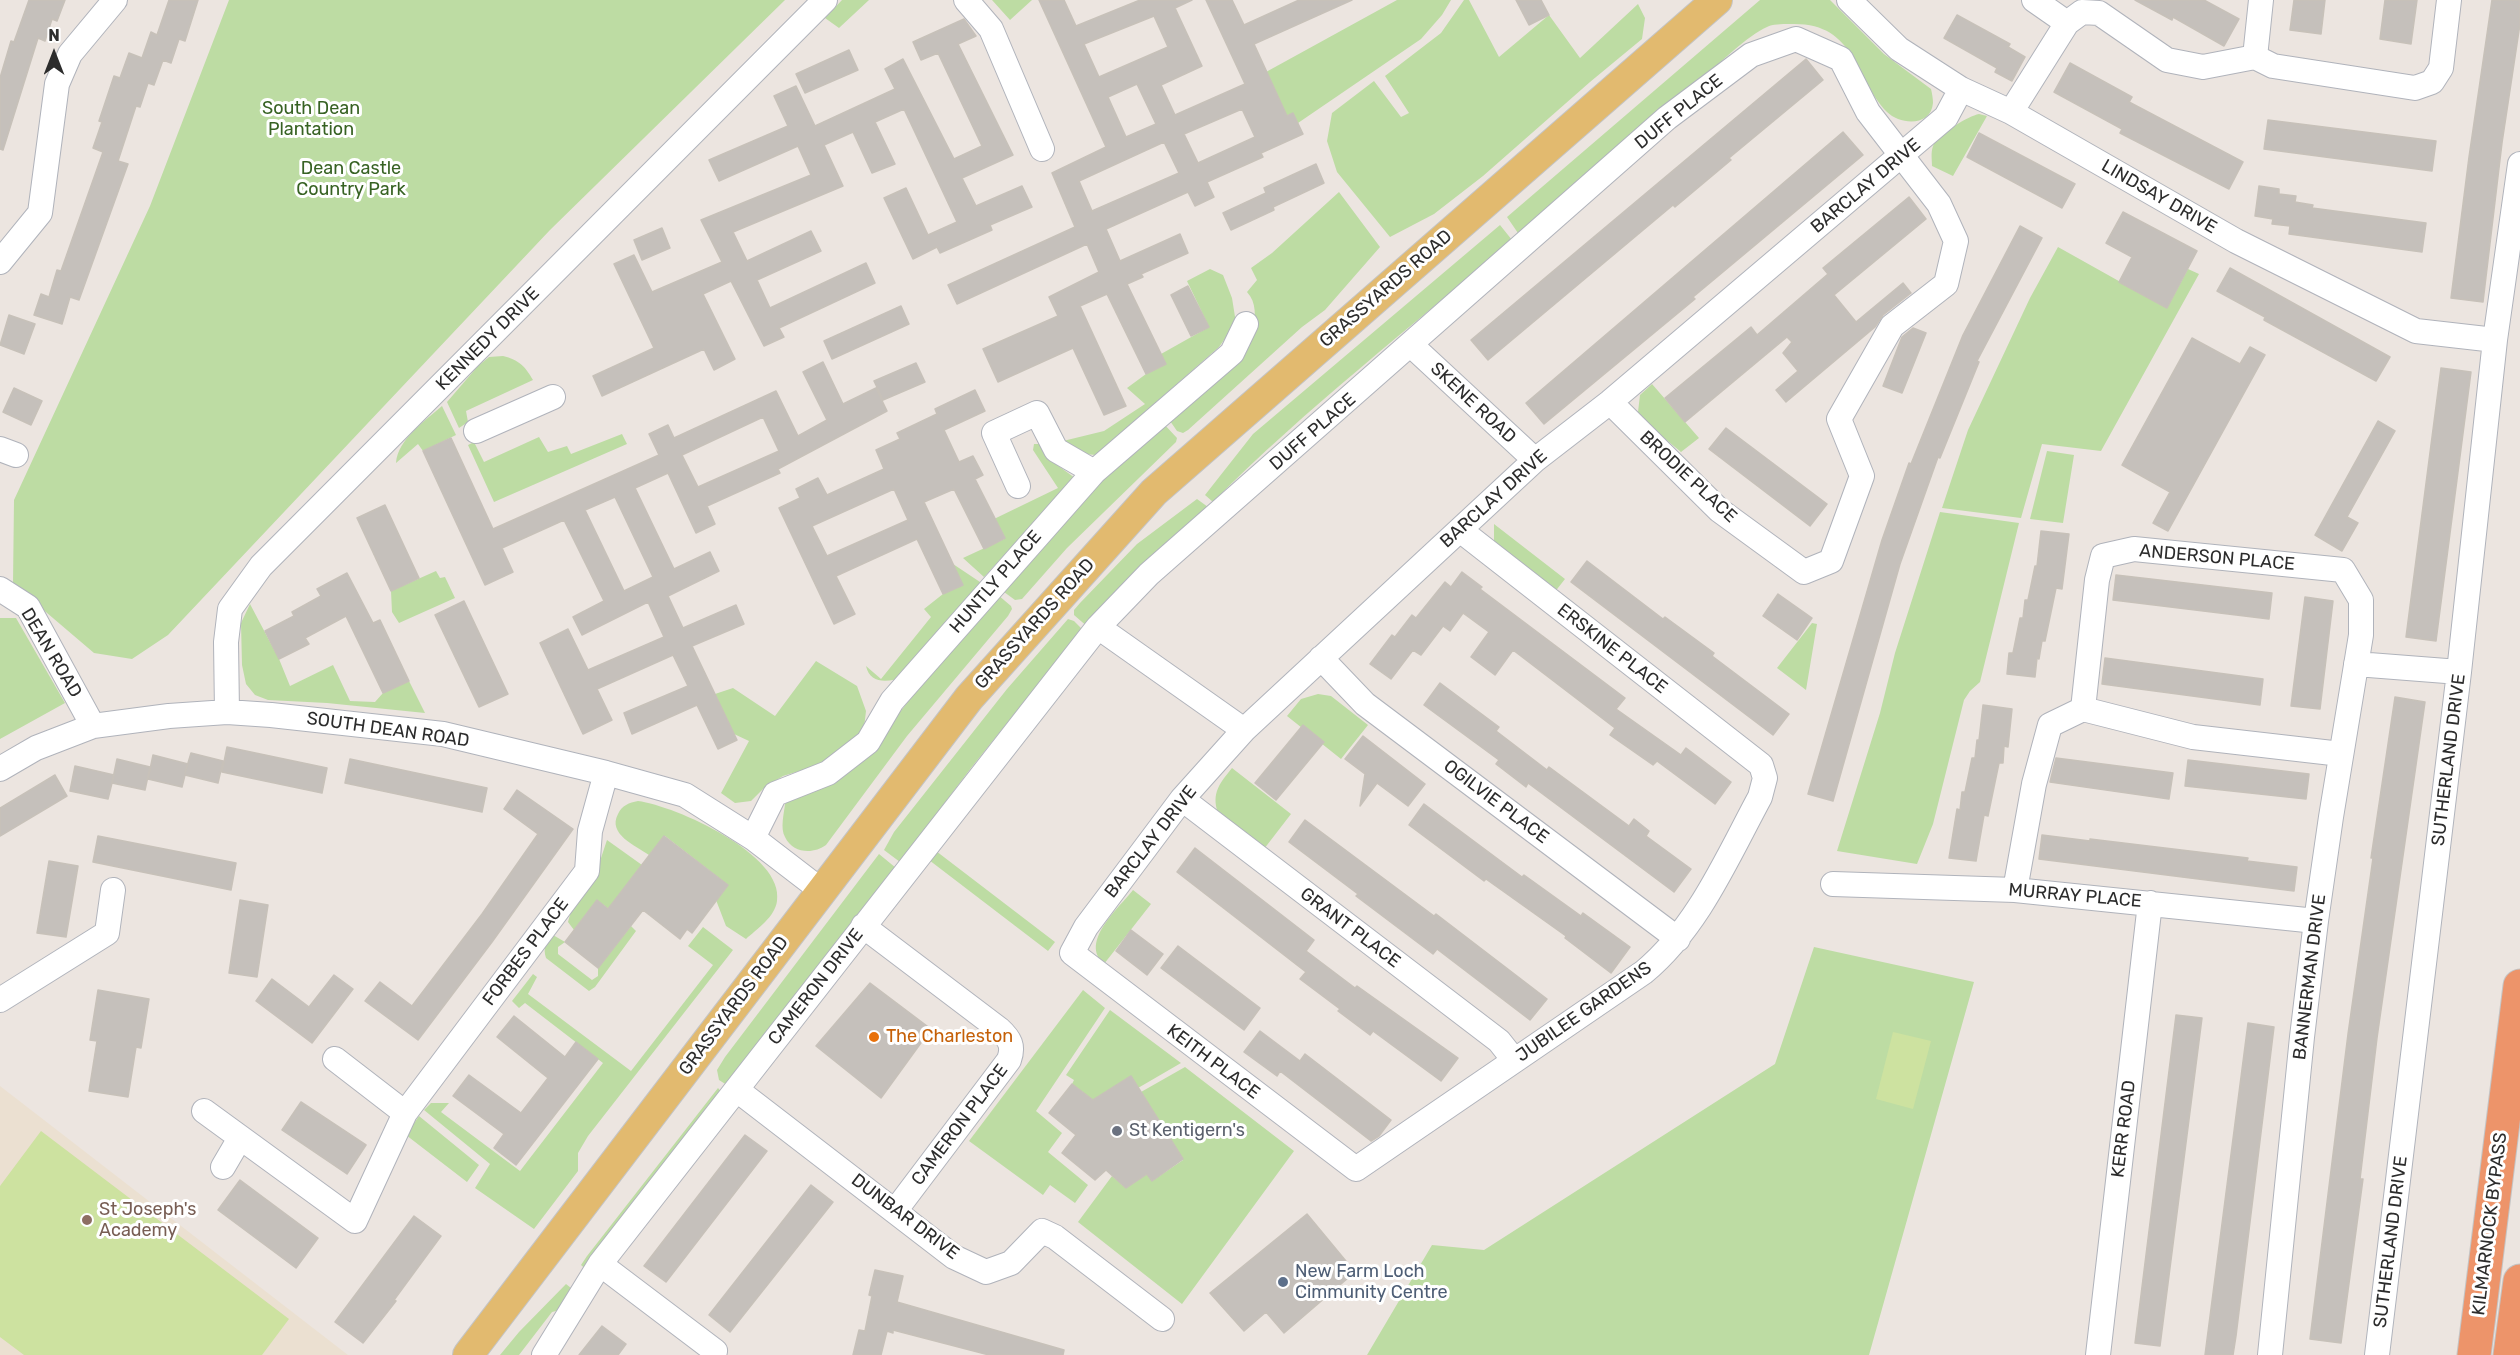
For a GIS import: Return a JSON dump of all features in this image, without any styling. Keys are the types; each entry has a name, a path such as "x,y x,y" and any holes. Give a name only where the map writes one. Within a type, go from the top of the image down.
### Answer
{"highway":[{"name":"KILMARNOCK BYPASS","path":"2474,1355 2520,986"},
{"name":"KILMARNOCK BYPASS","path":"2510,1355 2520,1281"}],"main road":[{"name":"GRASSYARDS ROAD","path":"468,1355 969,698 1154,492 1718,0"}],"street":[{"path":"0,262 40,213 57,84 70,54 115,0"},
{"name":"KENNEDY DRIVE","path":"227,712 226,642 230,609 261,566 825,0"},
{"path":"966,0 991,29 1042,149"},
{"name":"LINDSAY DRIVE","path":"1849,0 1899,49 1961,89 2011,112 2236,241 2416,331 2495,340"},
{"path":"2034,0 2067,23"},
{"path":"2255,57 2261,0"},
{"path":"2011,112 2067,23 2082,12 2098,13 2167,60 2202,67 2255,57 2273,66 2415,88 2432,82 2441,68 2449,0"},
{"name":"DUFF PLACE","path":"1098,627 1149,574 1667,118 1751,55 1796,39 1841,59 1868,112 1940,204 1956,241 1946,284 1892,326 1839,419 1862,476 1831,561"},
{"name":"BARCLAY DRIVE","path":"1072,953 1086,927 1182,799 1244,730 1535,460 1610,402 1947,117 1961,89"},
{"name":"SUTHERLAND DRIVE","path":"2377,1355 2459,672 2495,340 2520,164"},
{"name":"HUNTLY PLACE","path":"753,838 775,794 828,773 867,742 892,701 1094,472 1232,353 1246,324"},
{"name":"SKENE ROAD","path":"1411,345 1535,460"},
{"path":"476,431 553,397"},
{"name":"BRODIE PLACE","path":"1610,402 1728,517 1804,572 1831,561"},
{"path":"1018,486 994,433 1038,413 1056,450 1094,472"},
{"name":"ERSKINE PLACE","path":"1460,530 1764,769"},
{"name":"ANDERSON PLACE","path":"2083,709 2097,580 2103,556 2134,549 2343,570 2361,600"},
{"name":"DEAN ROAD","path":"0,589 28,607 93,726"},
{"name":"BANNERMAN DRIVE","path":"2270,1355 2302,1037 2316,921 2361,635 2361,600"},
{"path":"1098,627 1244,730"},
{"name":"CAMERON DRIVE","path":"544,1355 600,1264 1098,627"},
{"name":"OGILVIE PLACE","path":"1321,658 1365,704 1678,939"},
{"path":"2356,663 2459,672"},
{"path":"2015,890 2034,784 2050,725 2083,709 2193,737 2341,754"},
{"name":"SOUTH DEAN ROAD","path":"0,769 36,748 93,726 170,716 227,712 443,734 606,773 685,795 753,838 822,891"},
{"name":"JUBILEE GARDENS","path":"1356,1169 1644,972 1663,956 1678,939 1696,912 1760,797 1765,778 1764,769"},
{"name":"FORBES PLACE","path":"204,1111 355,1221 405,1113 587,871 590,831 606,773"},
{"name":"GRANT PLACE","path":"1182,799 1499,1041 1514,1060"},
{"name":"MURRAY PLACE","path":"1833,884 2015,890 2316,921"},
{"path":"0,1000 107,933 113,890"},
{"name":"KERR ROAD","path":"2098,1355 2150,903"},
{"name":"CAMERON PLACE","path":"863,926 999,1029 1009,1038 1013,1050 1009,1060 895,1211"},
{"name":"KEITH PLACE","path":"1072,953 1356,1169"},
{"path":"335,1059 405,1113"},
{"name":"DUNBAR DRIVE","path":"737,1090 954,1257 986,1272 1011,1263 1042,1231 1055,1237 1162,1319"},
{"path":"224,1167 240,1138"},
{"path":"600,1264 715,1351 714,1355"}],"shaded area":[{"name":"St Joseph's Academy","path":"0,1086 348,1355 0,1355"}],"green space":[{"name":"Dean Castle Country Park","path":"229,0 785,0 550,230 168,635 132,659 94,653 13,584 14,500 150,206"},
{"path":"842,0 869,0 839,28 825,18"},
{"path":"992,0 1032,0 1010,20"},
{"path":"1397,0 1451,0 1442,15 1421,39 1298,123 1293,113 1286,116 1266,72"},
{"path":"1464,0 1469,0 1499,57 1549,15 1580,58 1638,4 1645,18 1642,39 1483,176 1434,214 1390,237 1337,172 1327,141 1332,113 1374,81 1401,117 1409,113 1385,76 1441,33"},
{"path":"1760,0 1830,0 1884,54 1931,89 1933,103 1931,111 1921,120 1914,121 1899,119 1887,112 1876,98 1850,53 1828,31 1811,25 1777,24 1769,26 1751,36 1734,50 1520,236 1507,217"},
{"path":"1979,114 1987,116 1953,176 1932,166 1932,151 1935,142 1956,125"},
{"path":"1339,192 1380,247 1325,310 1302,327 1188,430 1183,433 1177,431 1168,418 1254,330 1254,305 1247,292 1257,280 1251,268 1272,253"},
{"path":"1500,225 1512,240 1322,401 1248,467 1213,502 1205,495 1253,434"},
{"path":"2058,247 2167,308 2188,269 2199,274 2101,451 2042,444 2021,518 1942,508 1968,430 2030,298"},
{"path":"1210,269 1223,275 1232,298 1236,323 1219,347 1096,455 1085,454 1063,441 1104,431 1145,404 1127,388 1146,374 1161,354 1209,327 1187,281"},
{"path":"503,356 521,364 533,380 466,411 468,422 459,428 447,402 478,366 489,357"},
{"path":"1652,384 1699,438 1681,452 1641,419 1638,412 1640,395"},
{"path":"442,406 456,435 423,451 418,444 396,463 407,438"},
{"path":"1163,423 1177,438 1176,442 1067,548 1022,599 1015,600 1004,592 1045,539"},
{"path":"622,434 627,444 494,502 468,445 474,442 484,462 539,437 548,452 567,446 571,454"},
{"path":"1034,444 1040,444 1053,462 1075,478 984,577 963,558 1004,539 994,519 1058,488 1033,450"},
{"path":"2047,451 2074,455 2063,523 2030,519"},
{"path":"1197,499 1208,507 1089,628 1074,615 1074,610 1080,603 1137,544"},
{"path":"1940,512 2019,523 1980,682 1964,700 1933,824 1917,864 1837,851 1880,713 1895,653"},
{"path":"1494,524 1565,579 1554,593 1494,543"},
{"path":"953,564 980,582 979,588 904,677 886,681 876,679 868,672 866,666 881,679 931,617 924,609 943,594 963,585"},
{"path":"436,571 440,578 445,577 455,598 399,623 392,612 391,591"},
{"path":"998,595 1011,606 1012,609 1008,616 907,736 826,845 810,851 793,847 785,837 783,829 785,804 798,792 873,747 920,686"},
{"path":"250,604 279,659 290,686 333,665 350,701 375,702 383,693 409,681 425,713 327,703 268,700 255,695 246,684 242,665 241,623"},
{"path":"0,618 16,618 65,703 0,739"},
{"path":"1068,619 1074,621 1085,632 1047,673 900,862 884,850 894,832 1007,689"},
{"path":"1812,623 1817,624 1806,690 1777,668"},
{"path":"816,661 857,686 866,711 864,728 829,762 783,776 765,787 751,801 735,803 721,793 749,741 734,734 715,694 733,688 775,716"},
{"path":"1318,694 1331,696 1368,725 1341,759 1287,716 1301,699"},
{"path":"1232,768 1291,814 1264,849 1218,813 1216,794 1220,784"},
{"path":"638,801 677,812 725,836 747,850 764,867 775,884 776,907 765,922 746,939 726,926 716,900 728,885 665,836 649,855 624,839 616,828 618,814 626,805"},
{"path":"607,840 642,865 610,910 597,900 574,930 568,922 571,911 597,870"},
{"path":"936,851 1055,942 1048,951 929,860"},
{"path":"879,854 896,868 730,1087 719,1080 717,1070 725,1057"},
{"path":"1133,890 1151,904 1104,964 1097,955 1098,936 1104,925"},
{"path":"631,926 636,931 595,987 589,991 546,958 545,946 553,935 565,942 558,947 558,954 592,980 598,976 598,968"},
{"path":"703,927 733,950 588,1136 578,1153 578,1171 534,1229 475,1188 490,1164 424,1110 431,1103 449,1103 441,1112 520,1171 603,1063 525,1003 519,1008 512,1001 533,974 537,977 528,994 631,1071 713,965 688,946"},
{"path":"1814,947 1974,982 1869,1355 1367,1355 1432,1245 1484,1250 1775,1064"},
{"path":"1083,990 1105,1008 1036,1111 1062,1133 1048,1152 1088,1185 1075,1203 1050,1185 1043,1195 969,1141"},
{"path":"1110,1010 1181,1063 1138,1088 1131,1076 1093,1100 1072,1084 1074,1080 1066,1075"},
{"path":"1893,1032 1931,1041 1913,1109 1876,1099"},
{"path":"1185,1067 1294,1151 1182,1304 1078,1222 1112,1176 1126,1188 1147,1174 1152,1181 1183,1160 1141,1092"},
{"path":"718,1088 724,1095 590,1273 581,1265 587,1256"},
{"path":"419,1116 479,1165 467,1182 406,1135"},
{"name":"St Joseph's Academy","path":"41,1131 289,1319 262,1355 24,1355 0,1337 0,1186"},
{"path":"566,1284 576,1292 560,1310 552,1312 519,1355 500,1355 519,1332"}],"building":[{"path":"29,0 65,0 57,21 52,19 45,41 38,38 3,150 0,149 0,78 11,41 14,42"},
{"path":"169,0 198,0 185,41 179,39 171,63 163,60 154,85 148,83 140,107 136,106 118,161 128,164 79,300 70,297 62,324 34,315 41,294 49,297 57,270 61,271 103,152 93,148 102,122 99,121 114,76 120,78 129,53 142,58 151,32 157,35"},
{"path":"1039,0 1064,0 1076,26 1140,0 1192,0 1175,8 1202,66 1161,85 1175,115 1245,84 1206,0 1232,0 1244,25 1299,0 1352,0 1254,44 1287,116 1293,113 1303,134 1261,153 1263,157 1207,182 1214,197 1195,206 1188,192 1106,229 1120,261 1180,234 1188,253 1141,274 1143,277 1127,284 1166,364 1146,374 1107,294 1080,306 1126,406 1104,415 1073,348 998,382 983,349 1058,316 1049,297 1099,272 1087,244 957,304 948,285 1075,227 1052,173 1106,147","holes":["1154,16 1168,47 1099,77 1084,44","1137,84 1156,124 1126,137 1108,97","1242,109 1255,137 1198,163 1184,134","1164,142 1179,173 1092,211 1079,181"]},
{"path":"1516,0 1541,0 1549,15 1529,25"},
{"path":"2135,0 2204,0 2239,19 2224,46 2173,17 2172,20"},
{"path":"2294,0 2325,0 2321,34 2290,30"},
{"path":"2385,0 2417,0 2411,44 2380,39"},
{"path":"2492,0 2520,0 2520,24 2502,143 2483,302 2451,298"},
{"path":"1957,15 2010,44 2008,47 2025,57 2012,81 1995,72 1997,68 1944,38"},
{"path":"964,19 976,36 958,44 1013,155 962,178 976,206 1022,186 1032,207 990,225 992,230 940,253 937,247 913,259 884,198 906,188 928,235 957,222 904,109 875,122 895,164 872,173 853,132 824,145 843,186 733,232 747,261 811,231 821,251 757,280 770,308 866,263 875,283 779,328 784,337 764,346 731,281 703,294 735,359 714,370 704,349 602,396 593,376 654,348 614,264 634,255 652,292 722,262 701,220 811,175 798,146 719,181 709,160 788,126 774,96 796,86 815,126 895,89 885,69 903,59 954,159 982,146 938,53 921,60 913,42"},
{"path":"849,50 858,70 805,93 796,74"},
{"path":"1806,59 1823,80 1729,158 1731,160 1675,207 1673,205 1488,360 1471,340"},
{"path":"2070,63 2132,97 2129,102 2243,162 2229,189 2120,133 2122,129 2054,92"},
{"path":"2268,120 2436,141 2432,171 2264,149"},
{"path":"1843,132 1863,155 1544,424 1526,403"},
{"path":"1979,133 2075,184 2062,208 1967,157"},
{"path":"1316,164 1324,183 1231,230 1223,213 1266,193 1264,188"},
{"path":"2259,186 2279,189 2279,194 2296,196 2295,202 2313,205 2312,208 2426,223 2422,252 2289,234 2290,226 2272,224 2273,219 2255,216"},
{"path":"1909,197 1926,219 1834,295 1856,322 1903,283 1911,293 1883,315 1875,327 1786,402 1776,390 1798,371 1783,353 1792,342 1787,337 1685,422 1665,398 1751,327 1757,335 1828,274 1823,268"},
{"path":"2123,212 2197,251 2167,308 2119,282 2132,257 2106,243"},
{"path":"2020,226 2042,238 1977,361 1979,362 1940,458 1938,457 1900,564 1833,801 1808,794 1882,540 1909,463 1911,464 1963,335"},
{"path":"662,228 670,248 642,260 634,240"},
{"path":"2230,268 2390,357 2376,381 2264,320 2265,317 2217,291"},
{"path":"1188,286 1209,327 1191,336 1171,295"},
{"path":"901,306 909,324 832,359 824,341"},
{"path":"9,315 35,324 24,354 0,345"},
{"path":"1913,328 1926,333 1902,393 1883,386 1902,337"},
{"path":"2192,338 2240,364 2250,347 2265,355 2168,531 2153,523 2170,492 2122,465"},
{"path":"823,362 843,404 876,388 887,411 778,469 780,473 707,506 715,524 696,533 668,473 635,488 674,569 710,552 719,571 668,596 683,628 736,605 744,624 692,646 737,740 718,749 697,705 632,734 624,713 688,686 673,655 597,689 612,720 583,734 540,643 568,629 588,670 664,637 648,602 582,635 573,617 604,601 564,520 502,548 513,572 485,585 423,451 451,438 493,529 659,455 649,434 668,425 674,438 776,391 798,436 827,420 803,372","holes":["763,417 779,451 698,487 682,455","615,497 653,577 624,591 585,510"]},
{"path":"916,363 925,382 883,400 874,381"},
{"path":"2441,368 2471,372 2436,641 2406,637"},
{"path":"14,388 42,401 31,425 3,412"},
{"path":"975,390 985,411 944,430 959,462 973,456 983,475 975,479 1005,538 984,549 954,489 924,502 963,585 943,594 917,539 836,576 855,614 834,624 779,508 800,498 796,489 818,478 827,495 884,469 876,450 900,439 897,433 937,414 935,409","holes":["894,489 908,520 827,556 812,526"]},
{"path":"2378,421 2395,431 2347,517 2358,523 2342,551 2315,535"},
{"path":"1726,428 1827,504 1810,526 1709,449"},
{"path":"385,505 419,578 391,591 357,518"},
{"path":"2041,531 2069,534 2062,589 2056,588 2045,641 2042,641 2039,659 2037,658 2035,677 2007,674 2009,653 2013,653 2020,618 2023,618 2025,600 2028,600 2035,566 2037,566"},
{"path":"1587,561 1663,619 1665,617 1714,653 1712,656 1789,714 1773,735 1571,582"},
{"path":"1462,572 1482,587 1480,589 1625,698 1616,709 1681,755 1686,748 1731,782 1715,804 1657,761 1653,765 1610,735 1615,728 1513,650 1495,675 1471,657 1489,632 1463,613 1450,631 1443,626 1421,655 1413,650 1391,679 1370,664 1392,635 1395,637 1412,615 1416,618 1445,582 1451,587"},
{"path":"347,573 373,623 380,620 409,681 383,693 346,616 305,638 309,644 279,659 265,631 294,616 292,612 321,596 317,589"},
{"path":"2116,575 2272,593 2269,619 2113,600"},
{"path":"1778,594 1812,618 1797,640 1763,616"},
{"path":"2305,597 2333,601 2320,709 2291,706"},
{"path":"464,601 508,694 479,707 435,615"},
{"path":"2105,658 2263,679 2260,705 2102,684"},
{"path":"1440,683 1499,727 1496,731 1547,770 1549,767 1629,826 1634,819 1649,831 1646,836 1691,869 1674,892 1528,783 1526,787 1496,764 1499,760 1424,705"},
{"path":"2395,697 2425,702 2377,1038 2360,1179 2363,1179 2341,1343 2310,1339 2348,1034 2373,858 2371,858"},
{"path":"1983,705 2012,709 2008,747 2004,746 2003,763 1999,763 1988,816 1984,815 1976,861 1949,858 1957,809 1960,810 1962,792 1965,792 1972,758 1975,758 1977,740 1979,740"},
{"path":"1303,725 1324,742 1276,800 1255,783"},
{"path":"1363,736 1425,784 1408,806 1377,783 1360,806 1365,774 1345,759"},
{"path":"227,747 327,768 322,793 222,772"},
{"path":"191,753 223,761 218,783 185,775 182,787 148,779 153,755 188,764"},
{"path":"2056,758 2173,773 2169,799 2050,782"},
{"path":"117,759 150,767 145,790 112,783"},
{"path":"350,759 487,788 482,812 345,783"},
{"path":"2188,760 2309,774 2306,799 2185,786"},
{"path":"75,766 114,775 108,799 70,791"},
{"path":"55,775 67,796 0,836 0,808"},
{"path":"517,790 573,829 418,1040 365,1001 380,982 412,1006 482,914 538,834 504,809"},
{"path":"1424,804 1522,877 1524,875 1581,916 1583,913 1630,947 1611,973 1565,938 1566,936 1486,879 1484,881 1409,825"},
{"path":"1305,820 1434,916 1436,914 1547,999 1530,1020 1437,949 1433,954 1289,842"},
{"path":"2042,835 2248,858 2247,861 2297,867 2294,891 2039,859"},
{"path":"98,836 236,863 231,890 93,862"},
{"path":"664,836 728,885 692,933 687,929 680,939 643,910 598,968 565,942 597,900 608,909"},
{"path":"1195,848 1314,940 1306,951 1355,988 1357,986 1458,1058 1441,1081 1373,1031 1370,1035 1338,1011 1340,1009 1300,979 1306,972 1177,872"},
{"path":"49,861 78,866 66,937 37,933"},
{"path":"240,900 268,905 257,977 229,973"},
{"path":"1131,930 1163,954 1147,975 1116,951"},
{"path":"1178,946 1260,1008 1244,1030 1161,968"},
{"path":"334,975 353,989 312,1043 256,1001 272,979 309,1007"},
{"name":"The Charleston","path":"870,983 931,1029 881,1098 816,1046"},
{"path":"98,990 149,999 141,1048 136,1047 128,1097 89,1091 97,1041 90,1040"},
{"path":"2176,1015 2202,1018 2160,1346 2135,1343"},
{"path":"514,1016 565,1057 576,1042 598,1059 516,1165 494,1148 504,1134 453,1096 469,1075 521,1113 548,1078 497,1037"},
{"path":"2248,1023 2274,1027 2236,1336 2233,1355 2205,1355"},
{"path":"1260,1031 1300,1061 1305,1054 1391,1120 1379,1136 1371,1141 1280,1071 1277,1076 1244,1052"},
{"name":"St Kentigern's","path":"1131,1076 1183,1159 1152,1181 1147,1174 1126,1188 1106,1170 1095,1180 1062,1153 1076,1135 1049,1113 1072,1084 1093,1100"},
{"path":"301,1102 366,1145 347,1174 282,1130"},
{"path":"745,1135 767,1151 666,1282 644,1266"},
{"path":"240,1180 318,1238 296,1268 218,1210"},
{"path":"811,1185 833,1202 730,1332 709,1315"},
{"name":"New Farm Loch Cimmunity Centre","path":"1307,1214 1355,1272 1284,1333 1266,1312 1244,1331 1210,1293"},
{"path":"414,1216 441,1236 394,1300 396,1301 363,1343 335,1322"},
{"path":"875,1270 903,1276 897,1302 1064,1350 1063,1355 989,1355 893,1330 893,1333 887,1331 881,1355 853,1355 859,1330 865,1331 872,1296 869,1295"},
{"path":"602,1326 626,1344 618,1355 579,1355"}],"place":[{"name":"The Charleston","path":"874,1037"},
{"name":"St Kentigern's","path":"1117,1131"},
{"name":"St Joseph's Academy","path":"87,1220"},
{"name":"New Farm Loch Cimmunity Centre","path":"1283,1282"}],"park label":[{"name":"South Dean Plantation","path":"311,119"}]}
